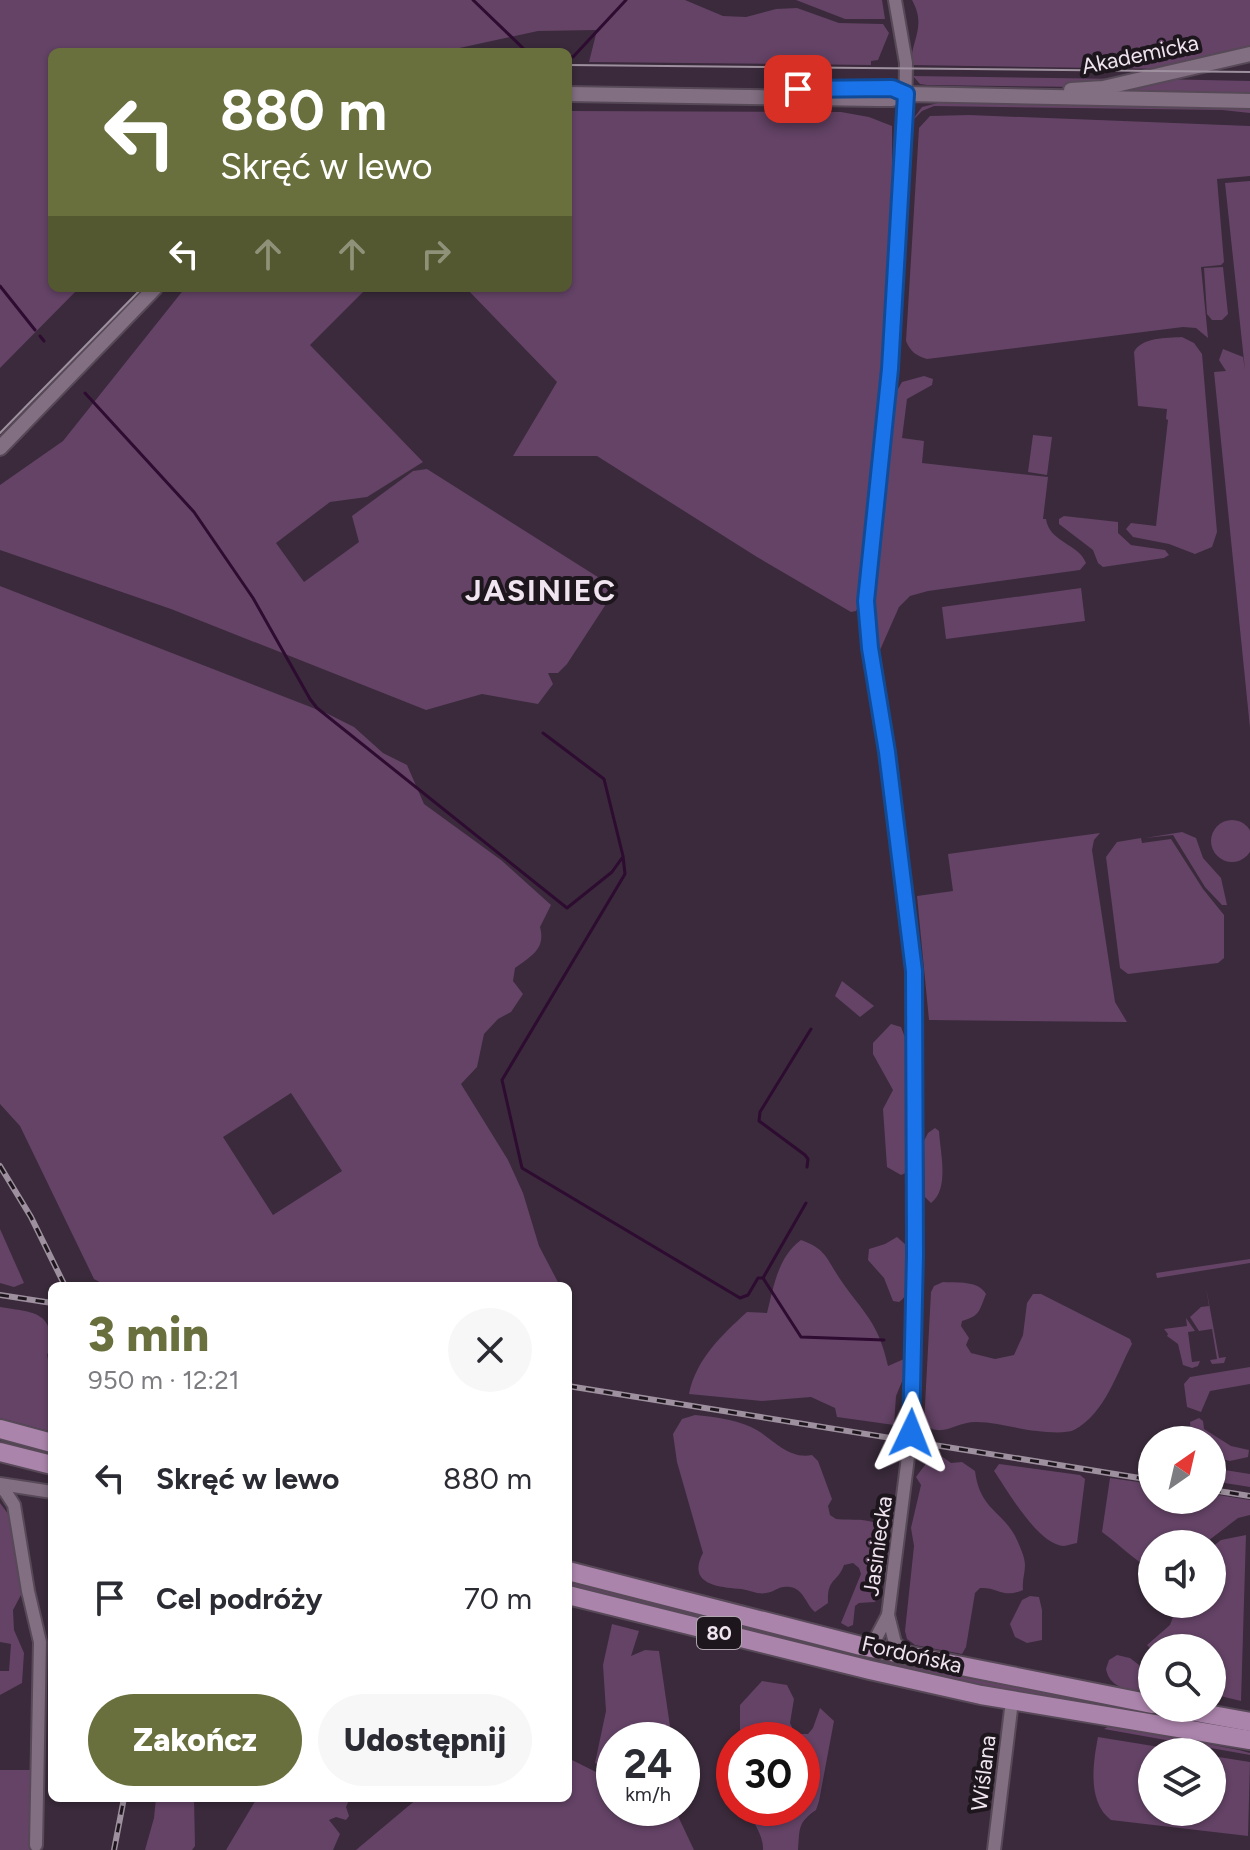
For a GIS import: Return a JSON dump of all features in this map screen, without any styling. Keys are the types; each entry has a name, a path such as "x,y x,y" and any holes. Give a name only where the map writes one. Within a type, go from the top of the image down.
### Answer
{"main road":[{"path":"0,1429 48,1442"},
{"path":"0,1452 48,1464"},
{"name":"Fordońska","path":"572,1572 861,1646 1138,1701"},
{"name":"Fordońska","path":"572,1596 870,1670 1012,1701 1250,1740"},
{"path":"1226,1718 1250,1722"},
{"path":"1229,1737 1250,1746"}],"street":[{"name":"Jasiniecka","path":"861,1646 876,1638 888,1615 911,1433 915,1255 914,971 887,752 870,648 866,587 890,369 906,94 906,63 895,0"},
{"name":"Akademicka","path":"991,97 1035,90 1103,88 1250,54"},
{"name":"Akademicka","path":"572,94 723,94 878,99 892,99 906,94 1250,101"},
{"path":"0,448 151,292"},
{"path":"0,1486 48,1492"},
{"path":"0,1486 14,1505 40,1642 36,1845"},
{"name":"Jasiniecka","path":"888,1615 895,1643 922,1659"},
{"name":"Wiślana","path":"994,1850 1012,1701"}],"shaded area":[{"path":"0,0 685,0 723,16 746,17 776,9 797,8 839,23 883,24 889,33 878,60 871,61 871,65 589,62 597,30 538,31 459,48 48,48 48,292 75,292 0,368"},
{"path":"796,0 882,0 885,19 845,19"},
{"path":"912,0 1250,0 1250,48 1166,69 911,65 918,26"},
{"path":"913,76 1126,79 1083,87 927,85 920,84"},
{"path":"1157,79 1250,81 1250,95 1153,92 1084,94"},
{"path":"942,102 1250,106 1250,113 934,106 922,111 911,122 922,107"},
{"path":"572,111 841,112 869,117 892,126 892,190 895,202 889,241 893,259 866,522 862,599 856,611 851,612 757,557 597,456 513,456 557,382 470,292 572,292"},
{"path":"930,116 1250,126 1250,176 1217,179 1224,262 1201,267 1208,338 1196,328 1183,327 927,359 914,353 906,341 919,128"},
{"path":"1250,181 1250,728 1214,372 1226,371 1219,360 1223,349 1243,357 1245,370 1225,183"},
{"path":"1223,267 1228,314 1222,320 1212,320 1207,314 1204,268"},
{"path":"182,292 363,292 310,345 423,462 367,497 330,502 276,543 304,582 359,542 352,516 413,471 427,469 612,586 608,601 567,664 558,673 548,673 553,684 538,704 482,694 426,710 171,609 0,550 0,485 63,441"},
{"path":"1182,337 1194,343 1202,354 1217,532 1212,547 1195,554 1169,544 1133,537 1126,529 1131,523 1156,526 1168,420 1167,409 1138,406 1134,352 1148,341"},
{"path":"924,376 933,379 932,385 907,399 902,438 924,441 922,463 1048,477 1043,519 1046,519 1053,533 1077,551 1086,563 1080,570 928,591 910,596 899,607 880,650 899,771 896,769 877,647 873,597 895,394 902,382"},
{"path":"1033,435 1052,437 1047,475 1028,472"},
{"path":"1064,516 1118,522 1118,533 1131,545 1165,550 1169,555 1103,567 1093,550 1059,524 1059,519"},
{"path":"0,586 326,713 354,727 383,753 407,765 424,804 501,860 551,905 540,927 539,946 532,956 515,968 513,981 523,994 511,1012 498,1019 484,1034 477,1067 461,1084 508,1160 523,1193 539,1246 558,1282 100,1282 94,1279 20,1126 0,1104","holes":["291,1093 342,1171 273,1215 223,1137"]},
{"path":"1081,588 1085,621 946,639 942,607"},
{"path":"1232,820 1247,826 1251,833 1251,849 1247,856 1232,862 1217,856 1211,841 1217,826"},
{"path":"1182,832 1196,838 1203,858 1221,878 1227,905 1222,905 1205,887 1173,835 1145,838"},
{"path":"1100,833 1094,840 1092,850 1115,1002 1127,1022 929,1020 917,896 953,891 948,854"},
{"path":"1141,838 1142,843 1171,839 1224,915 1224,958 1218,963 1128,974 1120,968 1106,857 1117,842"},
{"path":"842,981 874,1006 860,1017 835,996"},
{"path":"891,1024 901,1027 909,1048 908,1172 901,1175 887,1167 883,1109 893,1090 873,1054 873,1043"},
{"path":"935,1128 939,1131 942,1180 937,1197 931,1203 925,1197 924,1141"},
{"path":"0,1229 24,1283 14,1287 0,1283"},
{"path":"897,1237 906,1245 910,1276 908,1291 899,1302 893,1301 884,1278 868,1260 869,1249"},
{"path":"801,1240 825,1255 880,1338 888,1366 904,1359 906,1372 896,1396 894,1425 837,1417 835,1408 811,1397 762,1401 689,1394 704,1359 728,1330 747,1312 767,1313 782,1263"},
{"path":"1250,1259 1250,1263 1157,1278 1156,1273"},
{"path":"943,1282 973,1284 986,1294 978,1312 962,1321 961,1326 969,1338 966,1345 971,1353 995,1359 1014,1355 1023,1335 1027,1303 1033,1294 1041,1294 1130,1339 1132,1344 1094,1414 1074,1430 1061,1432 984,1422 943,1430 924,1424 931,1292 934,1286"},
{"path":"1206,1287 1219,1358 1226,1357 1224,1363 1212,1364 1210,1360 1217,1359 1212,1329 1199,1331 1190,1317 1201,1307 1209,1306"},
{"path":"0,1307 33,1313 40,1316 48,1327 48,1431 0,1418"},
{"path":"1186,1318 1195,1331 1188,1332 1192,1362 1200,1361 1198,1366 1192,1368 1183,1365 1178,1344 1167,1336 1164,1329 1187,1326"},
{"path":"1250,1367 1250,1384 1210,1391 1201,1412 1187,1407 1184,1384 1190,1377"},
{"path":"695,1415 744,1424 787,1451 803,1456 812,1455 818,1461 832,1499 828,1506 830,1515 836,1519 870,1521 888,1531 882,1586 875,1602 855,1606 853,1625 848,1627 841,1623 861,1574 853,1563 844,1565 831,1585 828,1603 815,1612 795,1588 783,1587 760,1593 715,1585 702,1578 699,1564 703,1553 677,1462 673,1434 682,1419"},
{"path":"1199,1418 1204,1426 1190,1426 1190,1422"},
{"path":"1226,1443 1249,1450 1248,1457 1226,1460"},
{"path":"940,1455 951,1463 962,1462 975,1471 982,1495 1012,1530 1025,1562 1023,1590 1005,1593 980,1588 975,1593 966,1647 962,1654 915,1645 907,1639 905,1631 914,1546 911,1528 921,1485 916,1477 931,1457"},
{"path":"999,1464 1080,1475 1085,1479 1077,1543 1064,1546 1054,1543 1034,1527 994,1471"},
{"path":"1226,1470 1250,1474 1250,1487 1226,1483"},
{"path":"1110,1478 1138,1482 1138,1514 1226,1514 1226,1496 1250,1500 1250,1515 1238,1518 1222,1530 1138,1530 1138,1561 1102,1532"},
{"path":"0,1503 17,1526 23,1575 22,1593 13,1610 14,1630 24,1653 22,1683 0,1695 0,1671 9,1671 11,1644 0,1642"},
{"path":"1246,1535 1241,1701 1226,1697 1226,1634 1160,1634 1173,1618 1226,1618 1226,1539"},
{"path":"572,1579 868,1656 867,1661 572,1591"},
{"path":"1030,1596 1039,1597 1042,1640 1027,1643 1015,1637 1010,1624 1022,1600"},
{"path":"612,1624 639,1631 631,1656 645,1650 659,1651 669,1722 604,1722 606,1711 603,1665"},
{"path":"1117,1655 1130,1658 1138,1664 1138,1690 1112,1682 1106,1669 1109,1660"},
{"path":"883,1657 1138,1706 1138,1716 1037,1699 884,1665 880,1661"},
{"path":"762,1681 787,1685 794,1699 790,1722 740,1722 740,1705"},
{"path":"820,1708 834,1721 820,1796 820,1722 815,1722"},
{"path":"1177,1722 1224,1722 1250,1727 1250,1734"},
{"path":"1111,1725 1178,1738 1155,1738 1104,1729"},
{"path":"1098,1737 1138,1744 1138,1823 1111,1820 1103,1812 1095,1793"},
{"path":"1226,1747 1250,1753 1226,1751"},
{"path":"1226,1758 1250,1762 1248,1836 1162,1826 1226,1826"},
{"path":"572,1760 596,1772 596,1826 683,1826 694,1850 356,1850 413,1802 572,1802"},
{"path":"0,1770 33,1770 34,1850 0,1850"},
{"path":"156,1802 194,1802 195,1846 192,1850 145,1850"},
{"path":"255,1802 348,1802 346,1807 349,1816 346,1820 336,1817 329,1820 340,1834 333,1850 226,1850"},
{"path":"756,1826 802,1826 798,1850 763,1850"}],"waterway":[{"path":"473,0 523,48"},
{"path":"572,57 626,0"},
{"path":"0,286 35,330"},
{"path":"40,336 44,341"},
{"path":"85,393 194,512 253,598 317,708 567,908 612,872 622,858"},
{"path":"543,733 604,779 625,874 502,1080 522,1168 740,1298 748,1295 758,1278 763,1278 801,1337 884,1340"},
{"path":"807,1167 805,1155 759,1121 760,1112 811,1029"},
{"path":"763,1278 806,1203"}],"tram line":[{"path":"572,65 1250,72"},
{"path":"0,433 138,292"}],"railway":[{"path":"0,1166 31,1217 63,1282"},
{"path":"0,1295 48,1302"},
{"path":"572,1387 1138,1478"},
{"path":"1226,1492 1250,1496"},
{"path":"114,1850 123,1802"}],"district":[{"name":"JASINIEC","path":"541,591"}],"route":[{"path":"798,89 892,88 906,94 890,369 866,601 914,971 915,1255 911,1433"}]}
